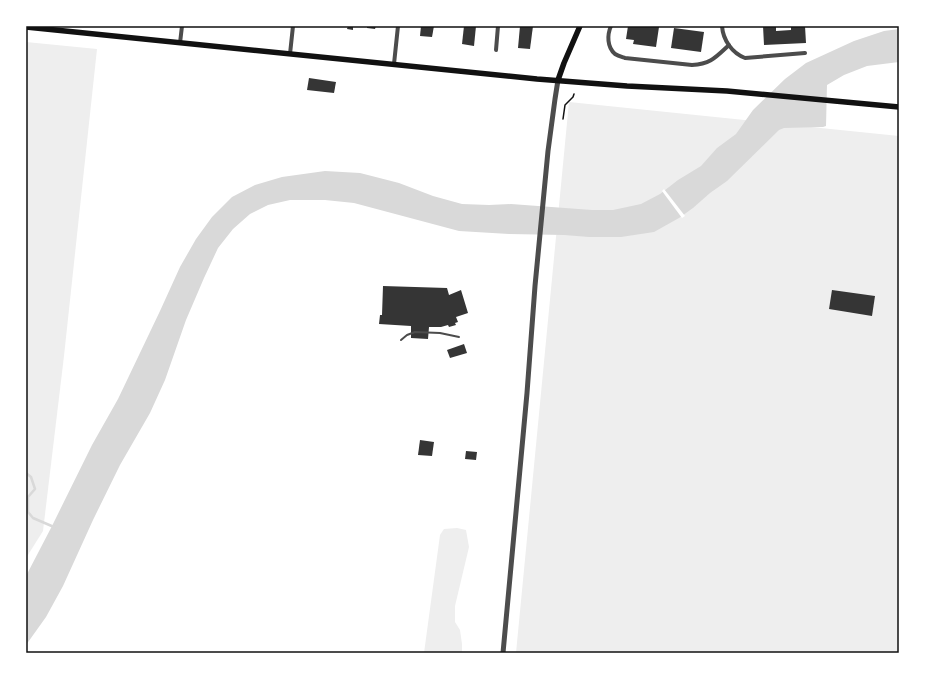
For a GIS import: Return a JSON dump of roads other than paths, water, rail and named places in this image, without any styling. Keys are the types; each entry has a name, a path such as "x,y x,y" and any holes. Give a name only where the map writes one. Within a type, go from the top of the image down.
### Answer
{"main road":[{"path":"558,80 580,26"},
{"path":"26,28 558,80 628,86 758,93 899,107"}],"street":[{"path":"180,43 182,26"},
{"path":"290,54 293,26"},
{"path":"394,64 398,26"},
{"path":"496,50 498,26"},
{"path":"611,26 608,33 610,46 615,54 625,58 701,65 708,63 729,45"},
{"path":"722,26 724,36 729,45 739,55 745,58 805,52"},
{"path":"503,653 549,139 558,80"}],"lane":[{"path":"401,340 414,332 440,333 459,337"}],"waterway":[{"path":"26,473 31,477 35,489 28,497 28,512 33,518 54,527"}]}
